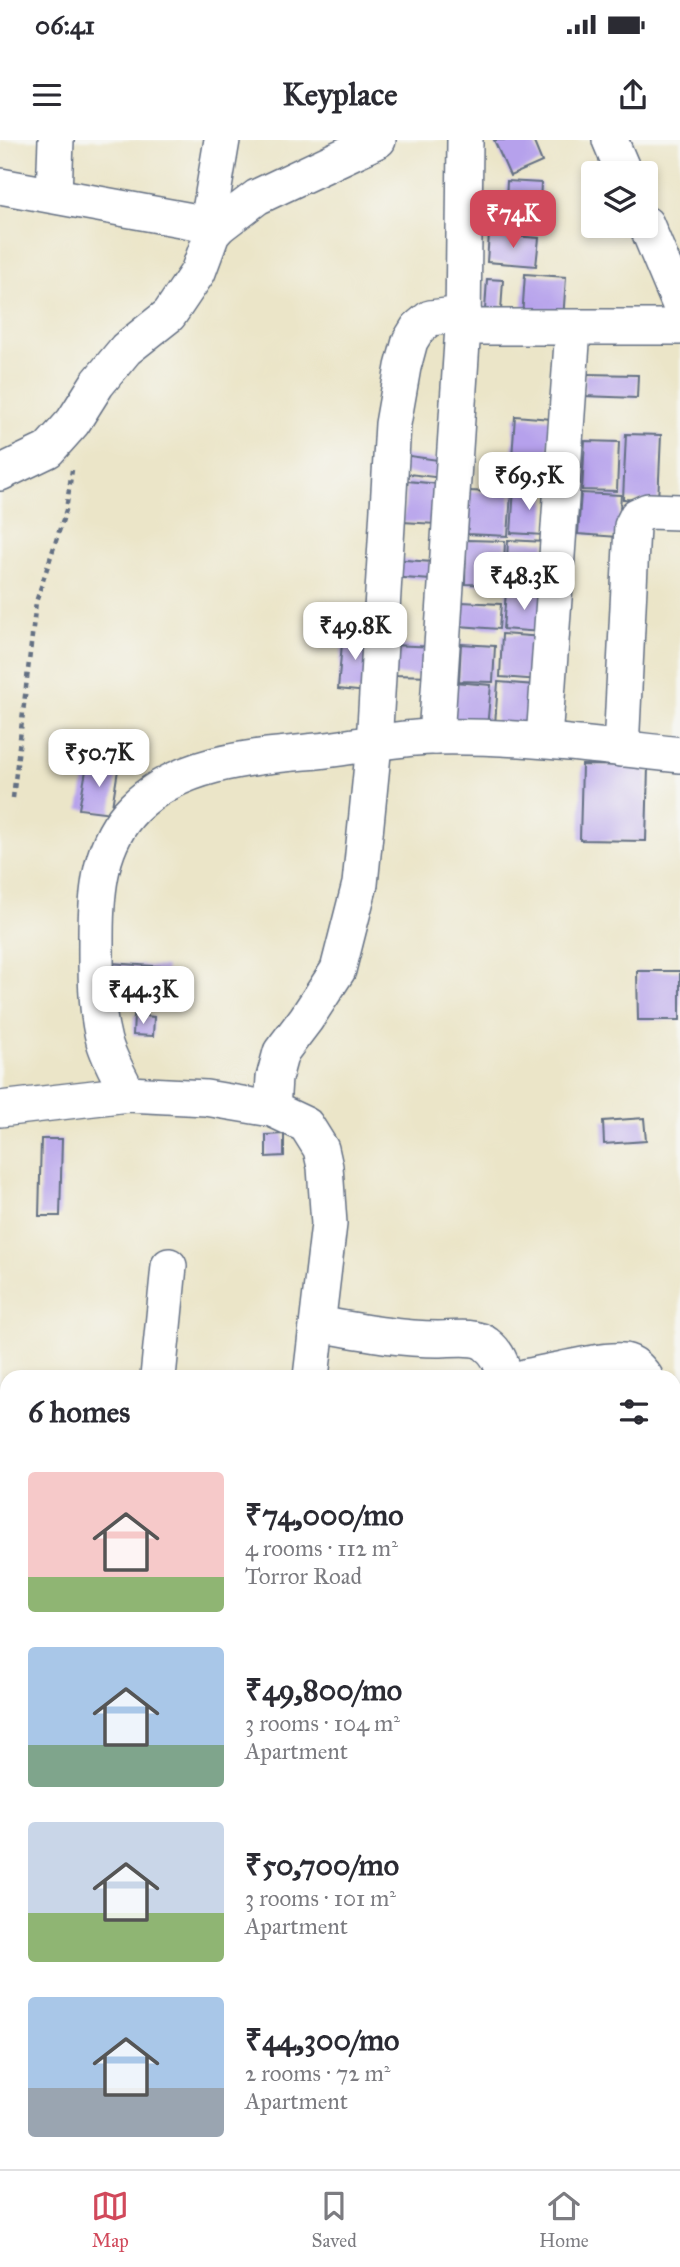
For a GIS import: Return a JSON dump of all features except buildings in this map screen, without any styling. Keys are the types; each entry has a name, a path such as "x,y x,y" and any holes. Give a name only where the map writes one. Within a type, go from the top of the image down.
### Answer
{"street":[{"path":"54,194 56,140"},
{"path":"0,473 48,450 73,422 97,384 126,349 169,315 198,272 212,234 222,140"},
{"path":"0,186 213,224 257,197 378,140"},
{"path":"436,737 464,320 465,140"},
{"path":"610,140 619,161"},
{"path":"652,238 680,305"},
{"path":"272,1109 274,1078 281,1052 338,970 360,884 374,744 393,424 402,367 410,341 418,328 430,318 573,329 680,327"},
{"path":"544,740 573,329"},
{"path":"621,749 632,526 637,516 648,511 680,512"},
{"path":"128,1094 104,1042 97,994 96,924 101,867 109,843 133,809 160,788 189,773 234,761 412,738 544,740 680,755"},
{"path":"0,1109 128,1094 206,1098 272,1109 306,1125 321,1149 329,1224 312,1370"},
{"path":"159,1370 169,1266"},
{"path":"318,1324 411,1339 469,1339 485,1343 496,1355 503,1370"},
{"path":"564,1370 623,1361 640,1370"}],"path":[{"path":"13,799 36,602 66,510 73,463 73,422"}]}
